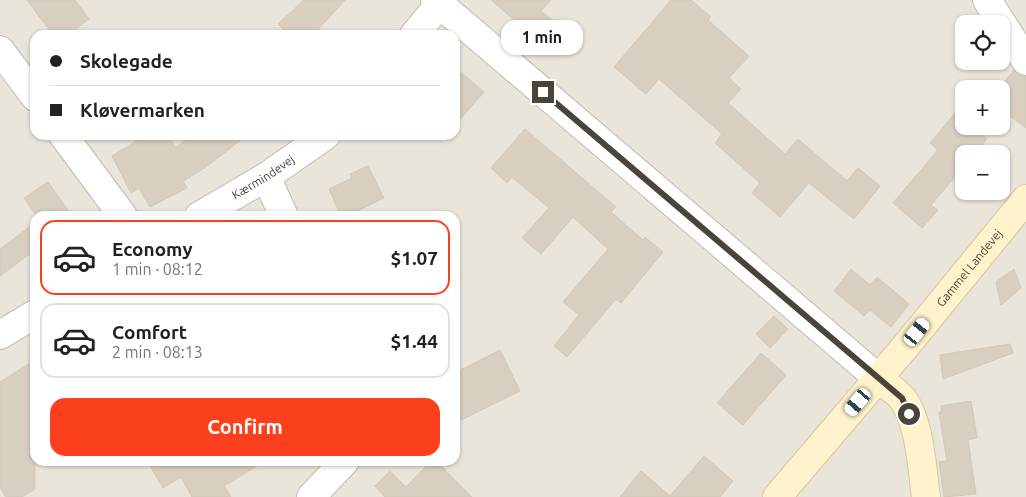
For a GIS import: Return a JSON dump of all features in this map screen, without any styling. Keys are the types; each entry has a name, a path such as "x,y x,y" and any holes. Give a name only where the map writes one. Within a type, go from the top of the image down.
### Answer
{"street":[{"path":"987,0 1026,61"},
{"path":"418,30 439,1 902,398 917,436 926,497"},
{"path":"0,50 30,90"},
{"path":"67,140 119,211"},
{"name":"Kærmindevej","path":"208,211 266,177 319,140"},
{"path":"266,177 282,211"},
{"name":"Gammel Landevej","path":"777,497 1026,199"},
{"path":"0,336 30,317"},
{"path":"311,497 340,466"}],"shaded area":[{"path":"0,0 1026,0 1026,497 0,497"}],"building":[{"path":"27,0 75,0 89,19 75,30 49,30"},
{"path":"304,0 345,0 318,30 284,30 278,24"},
{"path":"491,0 551,0 541,11 556,23 540,42"},
{"path":"671,0 691,0 711,17 708,20 749,56 729,78 741,89 728,103 785,154 798,139 847,181 858,168 880,186 854,219 809,183 780,217 752,193 760,183 715,143 722,134 659,79 646,94 614,67"},
{"path":"1014,70 1026,77 1026,128 1010,116 1010,80 1006,80"},
{"path":"460,71 484,92 460,119"},
{"path":"955,113 955,135 982,135 987,139 982,145 955,145 955,177 931,205 938,210 922,228 893,203 938,150 930,143"},
{"path":"525,129 616,207 611,212 643,240 645,237 663,252 621,303 616,299 567,357 554,346 579,315 563,302 608,249 573,217 541,254 522,238 549,208 512,177 507,183 491,168"},
{"path":"138,140 170,140 176,147 185,140 241,140 206,167 183,181 187,188 150,207 139,188 131,193 112,156"},
{"path":"368,166 384,198 357,211 339,211 329,189 352,178 350,174"},
{"path":"48,182 68,211 33,211 24,198"},
{"path":"30,227 30,254 0,276 0,249"},
{"path":"851,269 870,285 877,277 909,304 891,327 870,310 864,316 834,291"},
{"path":"1014,269 1021,288 1001,305 996,282"},
{"path":"774,316 788,329 770,348 756,334"},
{"path":"1010,344 1013,353 943,379 940,355"},
{"path":"500,350 520,391 460,421 460,370"},
{"path":"761,353 786,375 743,425 717,403"},
{"path":"30,363 30,466 35,466 35,489 22,497 6,497 0,487 0,382"},
{"path":"971,401 977,438 968,440 976,494 944,497 939,462 947,461 939,412 942,412 941,406"},
{"path":"704,456 733,481 720,497 620,497 641,471 670,496"},
{"path":"150,466 257,466 224,486 231,497 192,497 181,477 163,488"},
{"path":"426,466 441,466 472,497 385,497 375,486 390,471 406,487"}],"route":[{"path":"543,92 902,398 909,414"}]}
